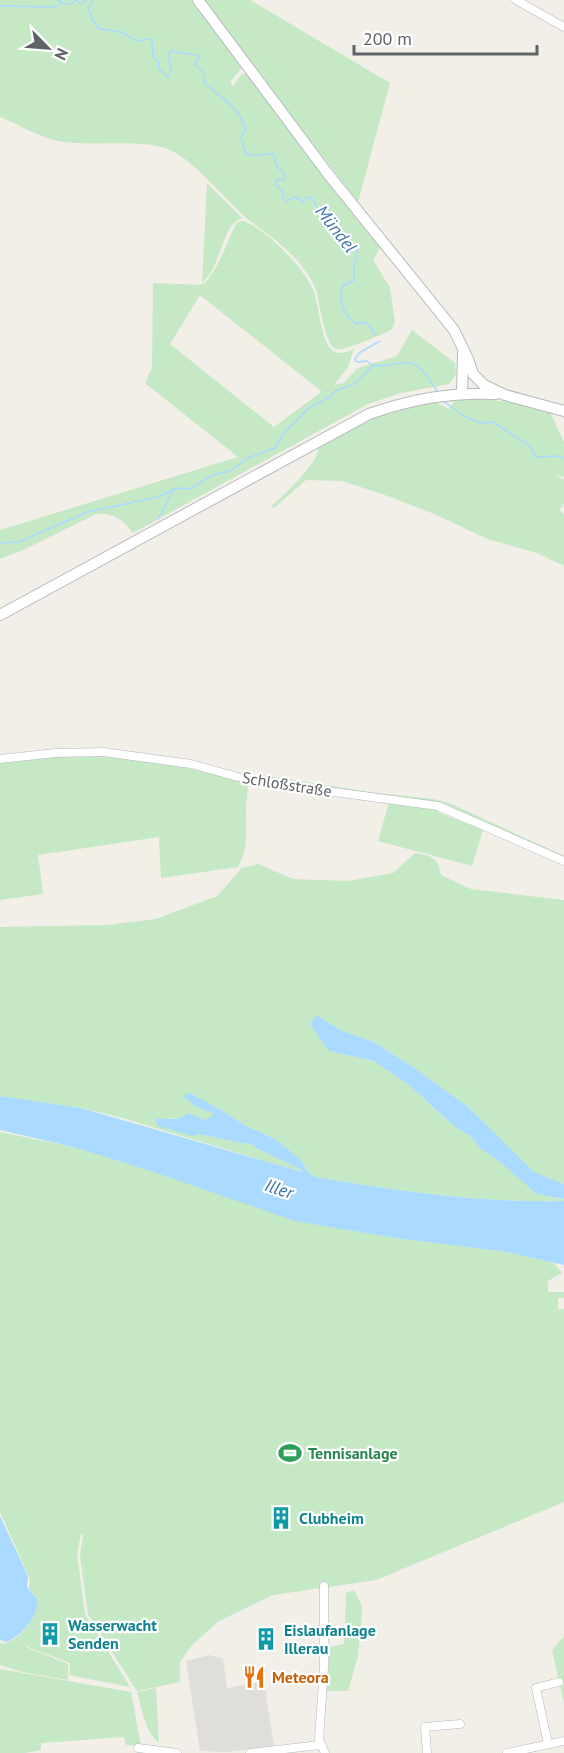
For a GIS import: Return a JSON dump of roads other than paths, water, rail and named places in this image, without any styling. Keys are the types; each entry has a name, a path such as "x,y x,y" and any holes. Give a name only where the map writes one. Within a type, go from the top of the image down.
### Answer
{"main road":[{"path":"198,0 328,174 454,330 473,374 479,381 490,390 564,411"},
{"path":"462,348 464,373 462,393"},
{"path":"462,393 473,374"},
{"path":"0,615 369,414 397,405 462,393 506,395"}],"street":[{"path":"516,0 564,27"},
{"name":"Schloßstraße","path":"0,759 67,752 103,752 191,764 252,780 438,806 564,861"},
{"path":"324,1586 324,1668 320,1745 325,1753"},
{"path":"548,1744 536,1688 559,1682"},
{"path":"427,1753 425,1727 460,1724"},
{"path":"507,1753 564,1741"},
{"path":"250,1753 320,1745"},
{"path":"138,1748 177,1753"}],"water":[{"path":"317,1015 342,1031 374,1042 467,1106 534,1172 564,1184 564,1199 537,1194 481,1149 470,1136 454,1126 410,1086 374,1061 329,1051 310,1024"},
{"name":"Iller","path":"190,1093 244,1125 275,1139 300,1159 308,1172 315,1177 439,1195 501,1200 564,1201 564,1265 501,1251 401,1239 295,1221 151,1171 73,1147 0,1130 0,1096 81,1108 302,1172 253,1145 197,1134 192,1136 158,1126 156,1119 177,1119 188,1113 205,1120 212,1117 213,1113 196,1107 183,1096"},
{"path":"0,1516 28,1576 27,1587 38,1600 35,1613 28,1625 6,1642 0,1640"}],"waterway":[{"name":"Mündel","path":"57,0 71,4 76,0 81,4 86,0"},
{"name":"Mündel","path":"91,0 88,9 99,29 121,32 137,41 152,40 153,56 159,62 158,68 168,77 172,69 168,58 170,51 197,55 199,58 194,64 203,71 205,84 229,104 243,122 245,129 241,137 245,153 254,156 273,153 277,167 285,174 285,180 277,179 276,182 278,188 283,190 283,197 286,201 296,197 304,202 306,197 312,198 337,236 358,251 354,265 354,280 343,286 341,292 342,307 351,320 356,324 363,322 370,326 375,335"},
{"path":"0,6 56,7 62,3"},
{"name":"Mündel","path":"380,341 359,353 355,359 357,362 367,361 379,366 413,364 424,372 437,391"},
{"path":"0,543 19,542 87,512 158,497 177,488 189,489 213,475 230,471 248,458 275,448 284,433 309,408 330,397 335,391 354,384 373,366"},
{"name":"Mündel","path":"442,400 462,415 481,423 493,422 529,445 536,457 560,456 564,458"},
{"path":"158,519 173,491"}],"place":[{"name":"Tennisanlage","path":"290,1453"},
{"name":"Clubheim","path":"281,1518"},
{"name":"Wasserwacht Senden","path":"50,1634"},
{"name":"Eislaufanlage Illerau","path":"266,1639"},
{"name":"Meteora","path":"254,1677"}]}
